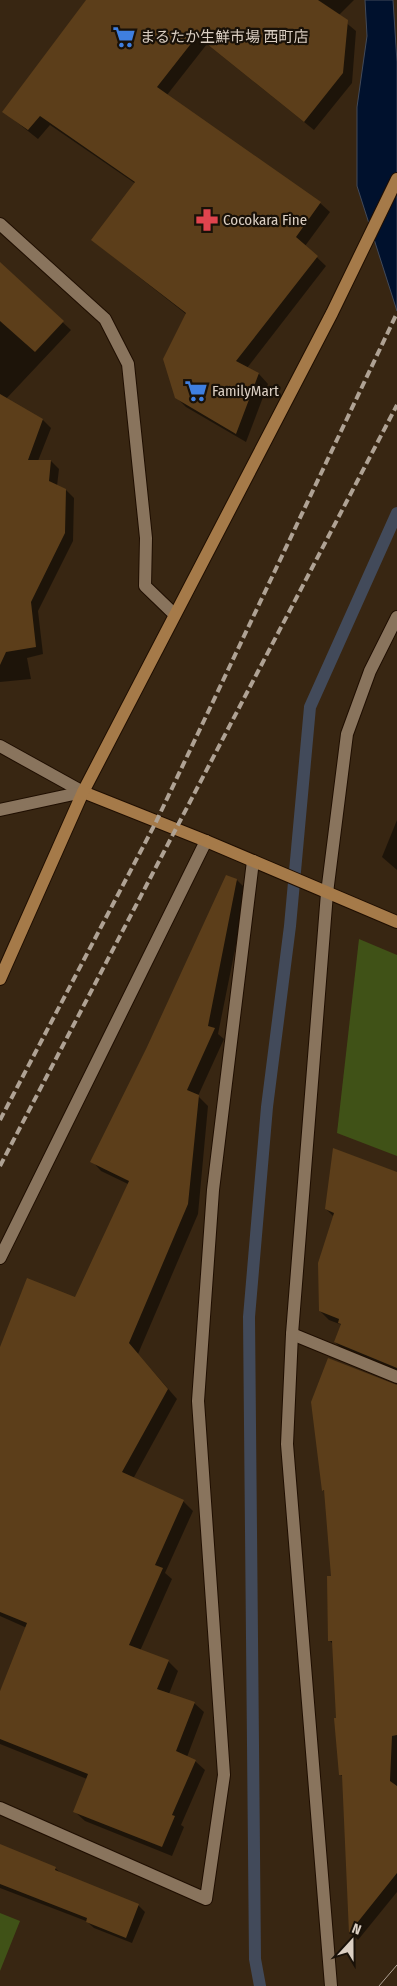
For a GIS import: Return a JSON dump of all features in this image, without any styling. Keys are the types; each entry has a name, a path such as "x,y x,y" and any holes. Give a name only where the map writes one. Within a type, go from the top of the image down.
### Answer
{"street":[{"path":"0,979 83,792 332,313 397,178"},
{"path":"0,224 105,319 128,364 146,538 145,586 174,614"},
{"path":"331,1986 287,1444 292,1334 324,892 347,734 370,671 397,617"},
{"path":"0,746 83,792 206,841 397,922"},
{"path":"0,810 83,792"},
{"path":"0,1258 206,841"},
{"path":"0,1808 206,1899 224,1775 198,1401 213,1190 253,861"},
{"path":"292,1334 397,1377"}],"green space":[{"path":"359,939 397,955 397,1156 337,1133"},
{"path":"0,1913 20,1921 0,1971"}],"water":[{"path":"365,0 393,0 397,62 397,311 357,186 357,107 367,36"}],"building":[{"path":"86,0 318,0 348,20 343,73 304,122 197,36 157,87 321,202 296,237 318,256 236,361 259,373 236,434 175,398 163,359 186,313 91,240 135,182 40,116 28,130 2,112"},
{"path":"0,262 64,321 35,352 0,321"},
{"path":"0,394 43,419 28,460 51,460 49,481 66,489 65,533 31,602 36,647 6,652 0,665"},
{"path":"226,875 237,879 208,1026 215,1028 187,1090 199,1095 188,1204 129,1343 168,1389 122,1472 184,1500 155,1565 163,1568 129,1645 169,1660 157,1689 195,1702 176,1751 196,1760 172,1815 175,1816 162,1847 73,1812 88,1774 0,1739 0,1691 27,1623 0,1612 0,1347 27,1278 75,1297 129,1181 90,1162 147,1047"},
{"path":"333,1148 397,1172 397,1368 334,1342 341,1324 338,1323 339,1319 319,1311 318,1263 334,1213 325,1209"},
{"path":"328,1358 397,1385 397,1735 392,1736 390,1781 397,1786 397,1873 349,1933 342,1775 339,1775 334,1718 336,1718 332,1641 328,1641 327,1576 331,1576 324,1490 322,1491 311,1402"},
{"path":"0,1844 56,1867 55,1870 139,1904 126,1938 86,1922 87,1918 0,1884"}],"waterway":[{"path":"260,1986 255,1959 249,1317 267,1107 290,926 310,707 397,513"}],"tram line":[{"path":"379,1986 397,1965"}],"railway":[{"path":"0,1120 156,822 397,313"},
{"path":"0,1166 397,405"}],"place":[{"name":"まるたか生鮮市場 西町店","path":"124,37"},
{"name":"Cocokara Fine","path":"207,220"},
{"name":"FamilyMart","path":"196,391"}]}
